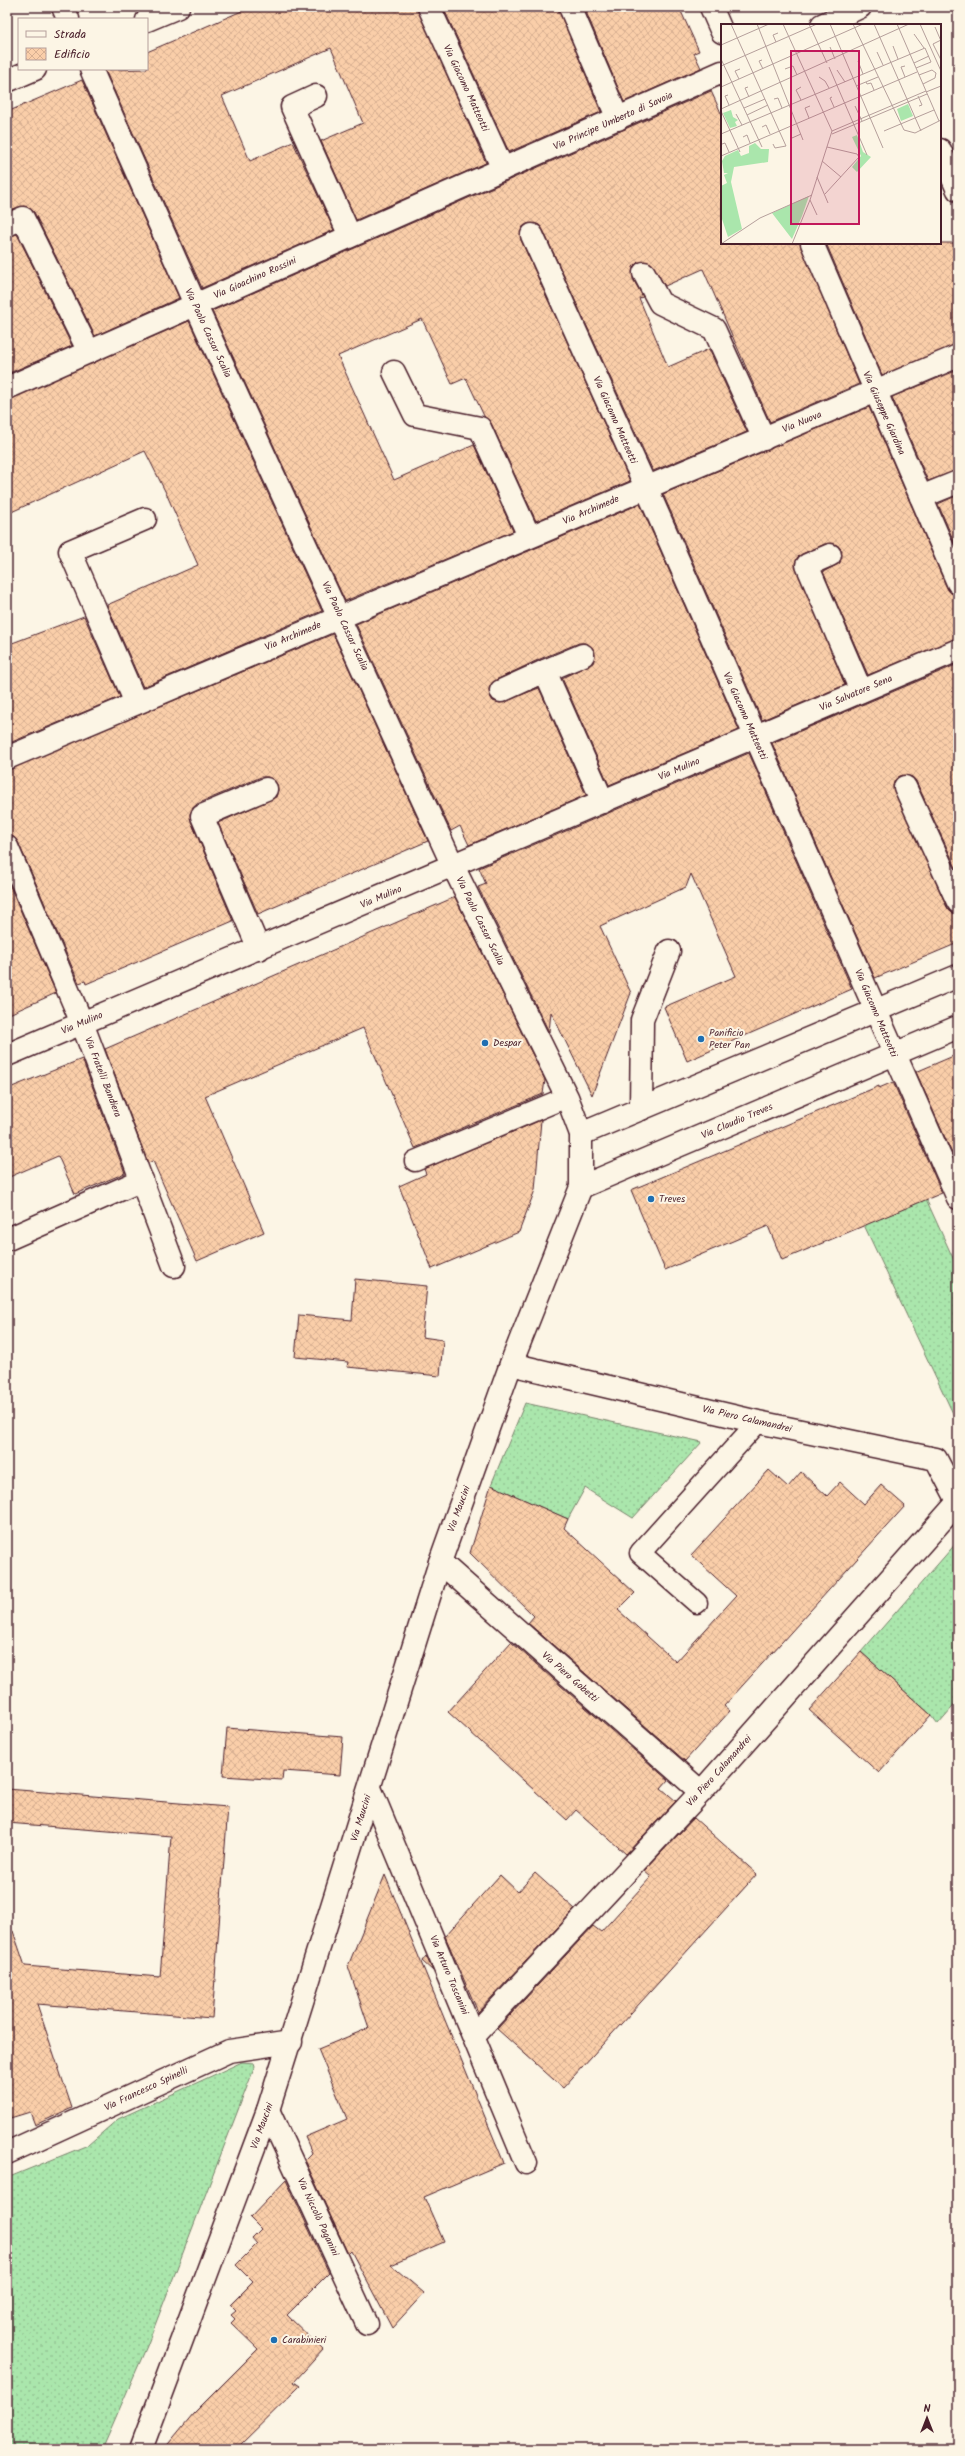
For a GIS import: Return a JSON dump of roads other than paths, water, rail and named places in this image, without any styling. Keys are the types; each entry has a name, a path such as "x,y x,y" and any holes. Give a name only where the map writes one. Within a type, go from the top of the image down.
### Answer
{"street":[{"path":"63,7 68,18"},
{"path":"148,20 178,7"},
{"name":"Via Giacomo Matteotti","path":"429,7 503,169"},
{"path":"570,7 618,119"},
{"path":"711,7 721,30"},
{"path":"824,24 860,7"},
{"path":"7,81 33,70"},
{"name":"Via Paolo Cassar Scalia","path":"91,70 195,304 454,866 567,1097 580,1134 580,1187"},
{"name":"Via Principe Umberto di Savoia","path":"503,169 721,72"},
{"path":"316,96 292,107 350,236"},
{"path":"941,152 958,190"},
{"name":"Via Gioachino Rossini","path":"7,388 503,169"},
{"path":"7,225 23,218 89,352"},
{"name":"Via Giacomo Matteotti","path":"532,235 646,487 754,737 958,1198"},
{"name":"Via Giuseppe Giardina","path":"812,244 874,392 958,583"},
{"path":"644,273 660,303 714,329 764,439"},
{"name":"Via Nuova","path":"646,487 764,439 958,356"},
{"path":"394,372 414,415 480,428 529,536"},
{"path":"921,497 958,482"},
{"name":"Via Archimede","path":"7,758 646,487"},
{"path":"136,703 70,552 145,519"},
{"path":"830,555 807,565 861,691"},
{"name":"Via Salvatore Sena","path":"754,737 958,650"},
{"path":"501,691 583,655"},
{"path":"545,671 603,802"},
{"name":"Via Mulino","path":"7,1055 754,737"},
{"path":"905,787 958,902"},
{"path":"259,949 202,816 266,790"},
{"name":"Via Fratelli Bandiera","path":"7,847 82,1023 174,1266"},
{"path":"641,1109 642,1020 669,951"},
{"path":"580,1134 958,976"},
{"name":"Via Claudio Treves","path":"580,1187 958,1027"},
{"path":"7,1236 8,1239 142,1180"},
{"name":"Via Maucini","path":"141,2449 268,2110 291,2042 440,1562 511,1364 580,1187"},
{"name":"Via Piero Calamandrei","path":"474,2035 701,1792 958,1501 936,1459 758,1422 511,1364"},
{"name":"Via Piero Gobetti","path":"440,1562 701,1792"},
{"name":"Via Arturo Toscanini","path":"370,1788 526,2163"},
{"name":"Via Francesco Spinelli","path":"7,2153 229,2051 291,2042"},
{"name":"Via Niccolò Paganini","path":"268,2110 367,2324"}],"lane":[{"path":"415,1161 567,1097"},
{"path":"697,1603 640,1553 758,1422"}],"place":[{"name":"Panificio Peter Pan","path":"701,1039"},
{"name":"Despar","path":"485,1043"},
{"name":"Treves","path":"651,1199"},
{"name":"Carabinieri","path":"274,2340"}]}
